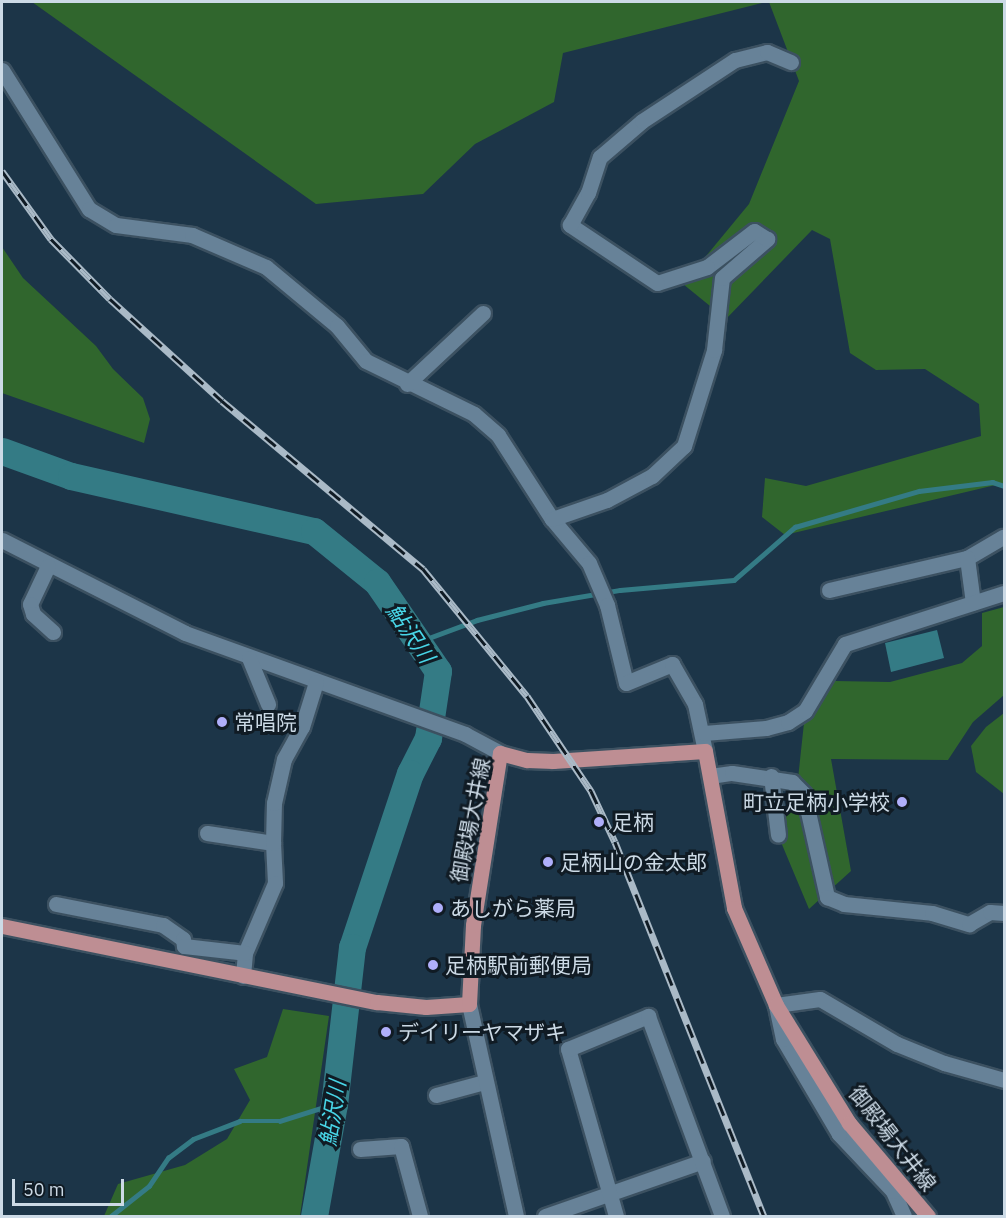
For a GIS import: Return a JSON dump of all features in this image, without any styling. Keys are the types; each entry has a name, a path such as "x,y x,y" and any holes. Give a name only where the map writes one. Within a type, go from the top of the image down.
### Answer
{"main road":[{"name":"御殿場大井線","path":"469,1004 473,925 500,753 527,760 553,761 705,751 734,908 776,1005 849,1123 928,1216"},
{"path":"2,926 374,1001 426,1007 469,1004"}],"street":[{"path":"552,519 607,500 634,486 652,476 684,446 714,350 722,278 767,239 753,231 707,267 657,283 570,225 588,193 600,157 612,143 642,121 735,60 767,52 791,62"},
{"path":"2,70 89,209 116,225 192,235 266,267 338,326 366,361 407,384 474,414 498,435 552,519 589,563 607,604 626,683 672,664 693,699 704,733 705,751"},
{"path":"407,384 483,314"},
{"path":"829,590 967,558 1003,537"},
{"path":"2,540 48,566 185,633 249,658 465,734 500,753"},
{"path":"967,558 973,603"},
{"path":"48,566 30,604 33,614 53,632"},
{"path":"704,733 766,728 788,722 806,711 845,644 1005,593"},
{"path":"249,658 268,704"},
{"path":"243,976 245,953 275,883 274,803 284,759 302,727 316,682"},
{"path":"710,776 732,773 771,776 792,782 804,795 826,897 844,904 932,913 969,924 990,912 1005,913"},
{"path":"771,776 778,835"},
{"path":"207,833 273,843"},
{"path":"56,904 163,925 183,939 184,946 245,953"},
{"path":"904,1216 893,1191 839,1134 783,1039 776,1005 820,999 897,1044 944,1063 1005,1080"},
{"path":"469,1004 484,1082 516,1216"},
{"path":"616,1216 608,1196 568,1049 648,1016 722,1216"},
{"path":"436,1095 484,1082"},
{"path":"360,1149 401,1146 420,1216"},
{"path":"545,1216 608,1196 703,1161"}],"green space":[{"path":"32,2 766,2 563,53 554,102 475,144 423,194 316,204"},
{"path":"769,2 1004,2 1004,483 785,535 762,517 765,478 806,486 981,436 979,404 925,369 876,370 850,353 830,239 812,230 726,319 683,284 749,204 799,81"},
{"path":"2,247 23,278 96,346 113,369 143,398 150,419 144,443 2,393"},
{"path":"1004,607 1004,695 973,722 948,760 831,759 851,871 809,909 778,835 797,788 804,723 835,681 890,682 962,663 982,646 982,613"},
{"path":"1004,713 1004,794 976,772 971,746 986,727"},
{"path":"283,1009 329,1016 300,1216 104,1216 118,1184 185,1165 227,1139 250,1100 234,1069 267,1057"}],"shaded area":[{"path":"937,630 944,658 891,672 885,643"}],"waterway":[{"name":"鮎沢川","path":"2,451 71,476 314,531 377,582 438,671 428,738 410,773 352,947 334,1104 314,1216"},
{"path":"418,642 477,620 543,603 620,590 734,580 795,527 919,491 992,482 1004,486"},
{"path":"111,1216 149,1186 168,1158 193,1139 240,1121 280,1121 334,1104"}],"railway":[{"path":"2,171 51,239 110,299 222,401 423,569 527,696 591,791 615,842 764,1216"}],"place":[{"name":"常唱院","path":"222,722"},
{"name":"町立足柄小学校","path":"902,802"},
{"name":"足柄","path":"599,822"},
{"name":"足柄山の金太郎","path":"548,862"},
{"name":"あしがら薬局","path":"438,908"},
{"name":"足柄駅前郵便局","path":"433,965"},
{"name":"デイリーヤマザキ","path":"386,1032"}]}
